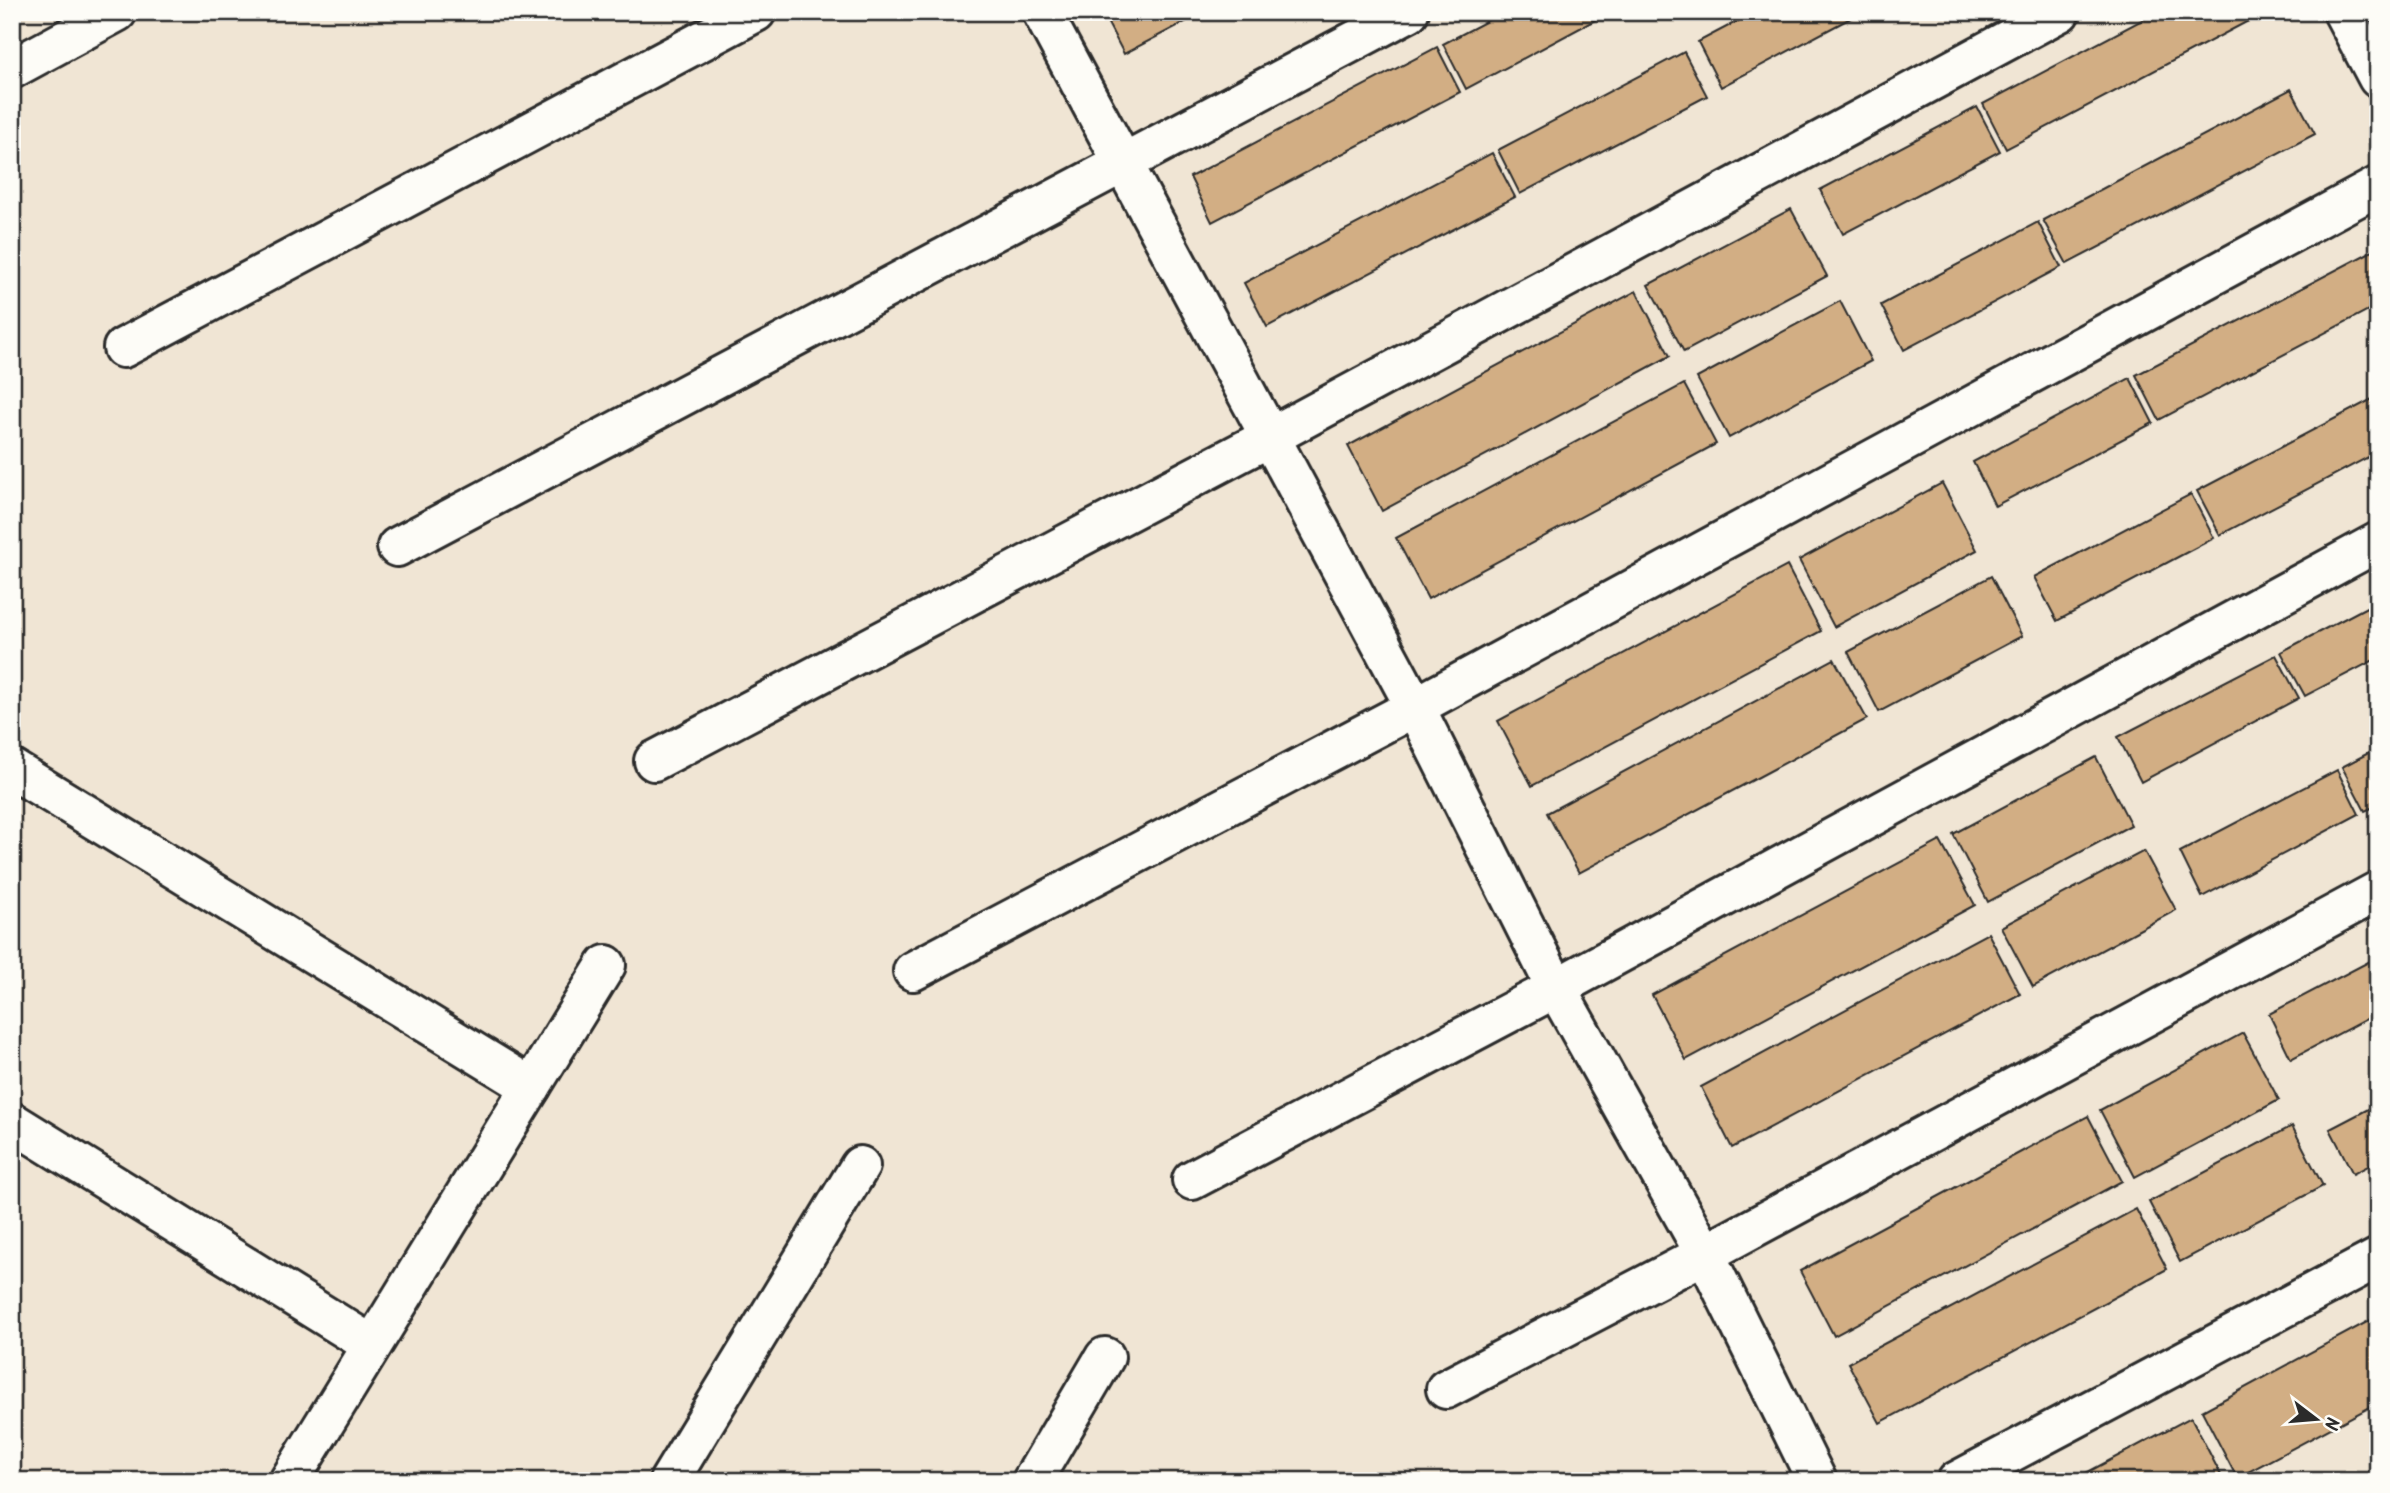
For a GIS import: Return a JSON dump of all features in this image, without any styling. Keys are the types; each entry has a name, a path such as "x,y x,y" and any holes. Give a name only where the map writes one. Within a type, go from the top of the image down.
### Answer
{"street":[{"path":"12,69 117,12"},
{"path":"123,348 756,12"},
{"path":"1042,12 1415,708 1556,988 1705,1254 1817,1481"},
{"path":"397,547 1409,12"},
{"path":"654,761 1268,438 2060,12"},
{"path":"2343,12 2378,78"},
{"path":"913,971 1415,708 2378,186"},
{"path":"1192,1180 1556,988 2378,542"},
{"path":"12,769 531,1087"},
{"path":"1446,1389 1705,1254 2378,891"},
{"path":"289,1481 606,965"},
{"path":"12,1122 372,1345"},
{"path":"669,1481 860,1166"},
{"path":"1957,1481 2378,1258"},
{"path":"1032,1481 1105,1357"}],"building":[{"path":"1102,12 1204,12 1124,54"},
{"path":"1504,12 1610,12 1466,89 1443,44"},
{"path":"1755,12 1862,12 1721,87 1698,42"},
{"path":"2157,12 2251,12 2254,18 2006,149 1983,104"},
{"path":"1437,47 1460,92 1212,222 1190,177"},
{"path":"1684,52 1707,96 1520,194 1498,150"},
{"path":"2291,89 2315,134 2067,264 2043,220"},
{"path":"1977,107 2000,151 1843,234 1820,190"},
{"path":"1492,153 1515,197 1267,327 1244,283"},
{"path":"1791,209 1827,276 1684,352 1648,285"},
{"path":"2038,222 2061,267 1904,350 1881,305"},
{"path":"2378,248 2378,305 2159,420 2136,375"},
{"path":"1636,291 1670,356 1382,511 1348,446"},
{"path":"1840,301 1871,361 1729,438 1697,378"},
{"path":"2130,378 2153,423 1995,506 1973,462"},
{"path":"1684,384 1716,444 1428,599 1396,538"},
{"path":"2378,396 2378,452 2220,535 2197,491"},
{"path":"1942,483 1977,550 1834,627 1799,560"},
{"path":"2191,494 2214,538 2057,621 2034,577"},
{"path":"1787,566 1821,631 1532,786 1498,721"},
{"path":"1991,576 2022,636 1879,712 1848,652"},
{"path":"2378,601 2378,658 2305,696 2281,652"},
{"path":"2276,655 2299,698 2141,782 2118,737"},
{"path":"1834,659 1867,719 1579,873 1547,813"},
{"path":"2378,748 2378,805 2365,811 2342,767"},
{"path":"2096,757 2131,825 1988,902 1953,834"},
{"path":"2337,770 2359,814 2202,897 2180,852"},
{"path":"1940,841 1975,905 1686,1060 1652,995"},
{"path":"2144,851 2176,910 2033,987 2001,927"},
{"path":"1988,933 2020,994 1732,1148 1701,1087"},
{"path":"2378,957 2378,1013 2291,1059 2269,1014"},
{"path":"2243,1033 2279,1100 2135,1177 2100,1110"},
{"path":"2378,1104 2378,1161 2353,1174 2330,1129"},
{"path":"2088,1116 2122,1181 1834,1336 1800,1271"},
{"path":"2292,1126 2323,1186 2180,1262 2149,1202"},
{"path":"2136,1209 2167,1269 1880,1423 1848,1363"},
{"path":"2378,1316 2378,1403 2237,1478 2202,1411"},
{"path":"2191,1417 2224,1481 2071,1481"}]}
